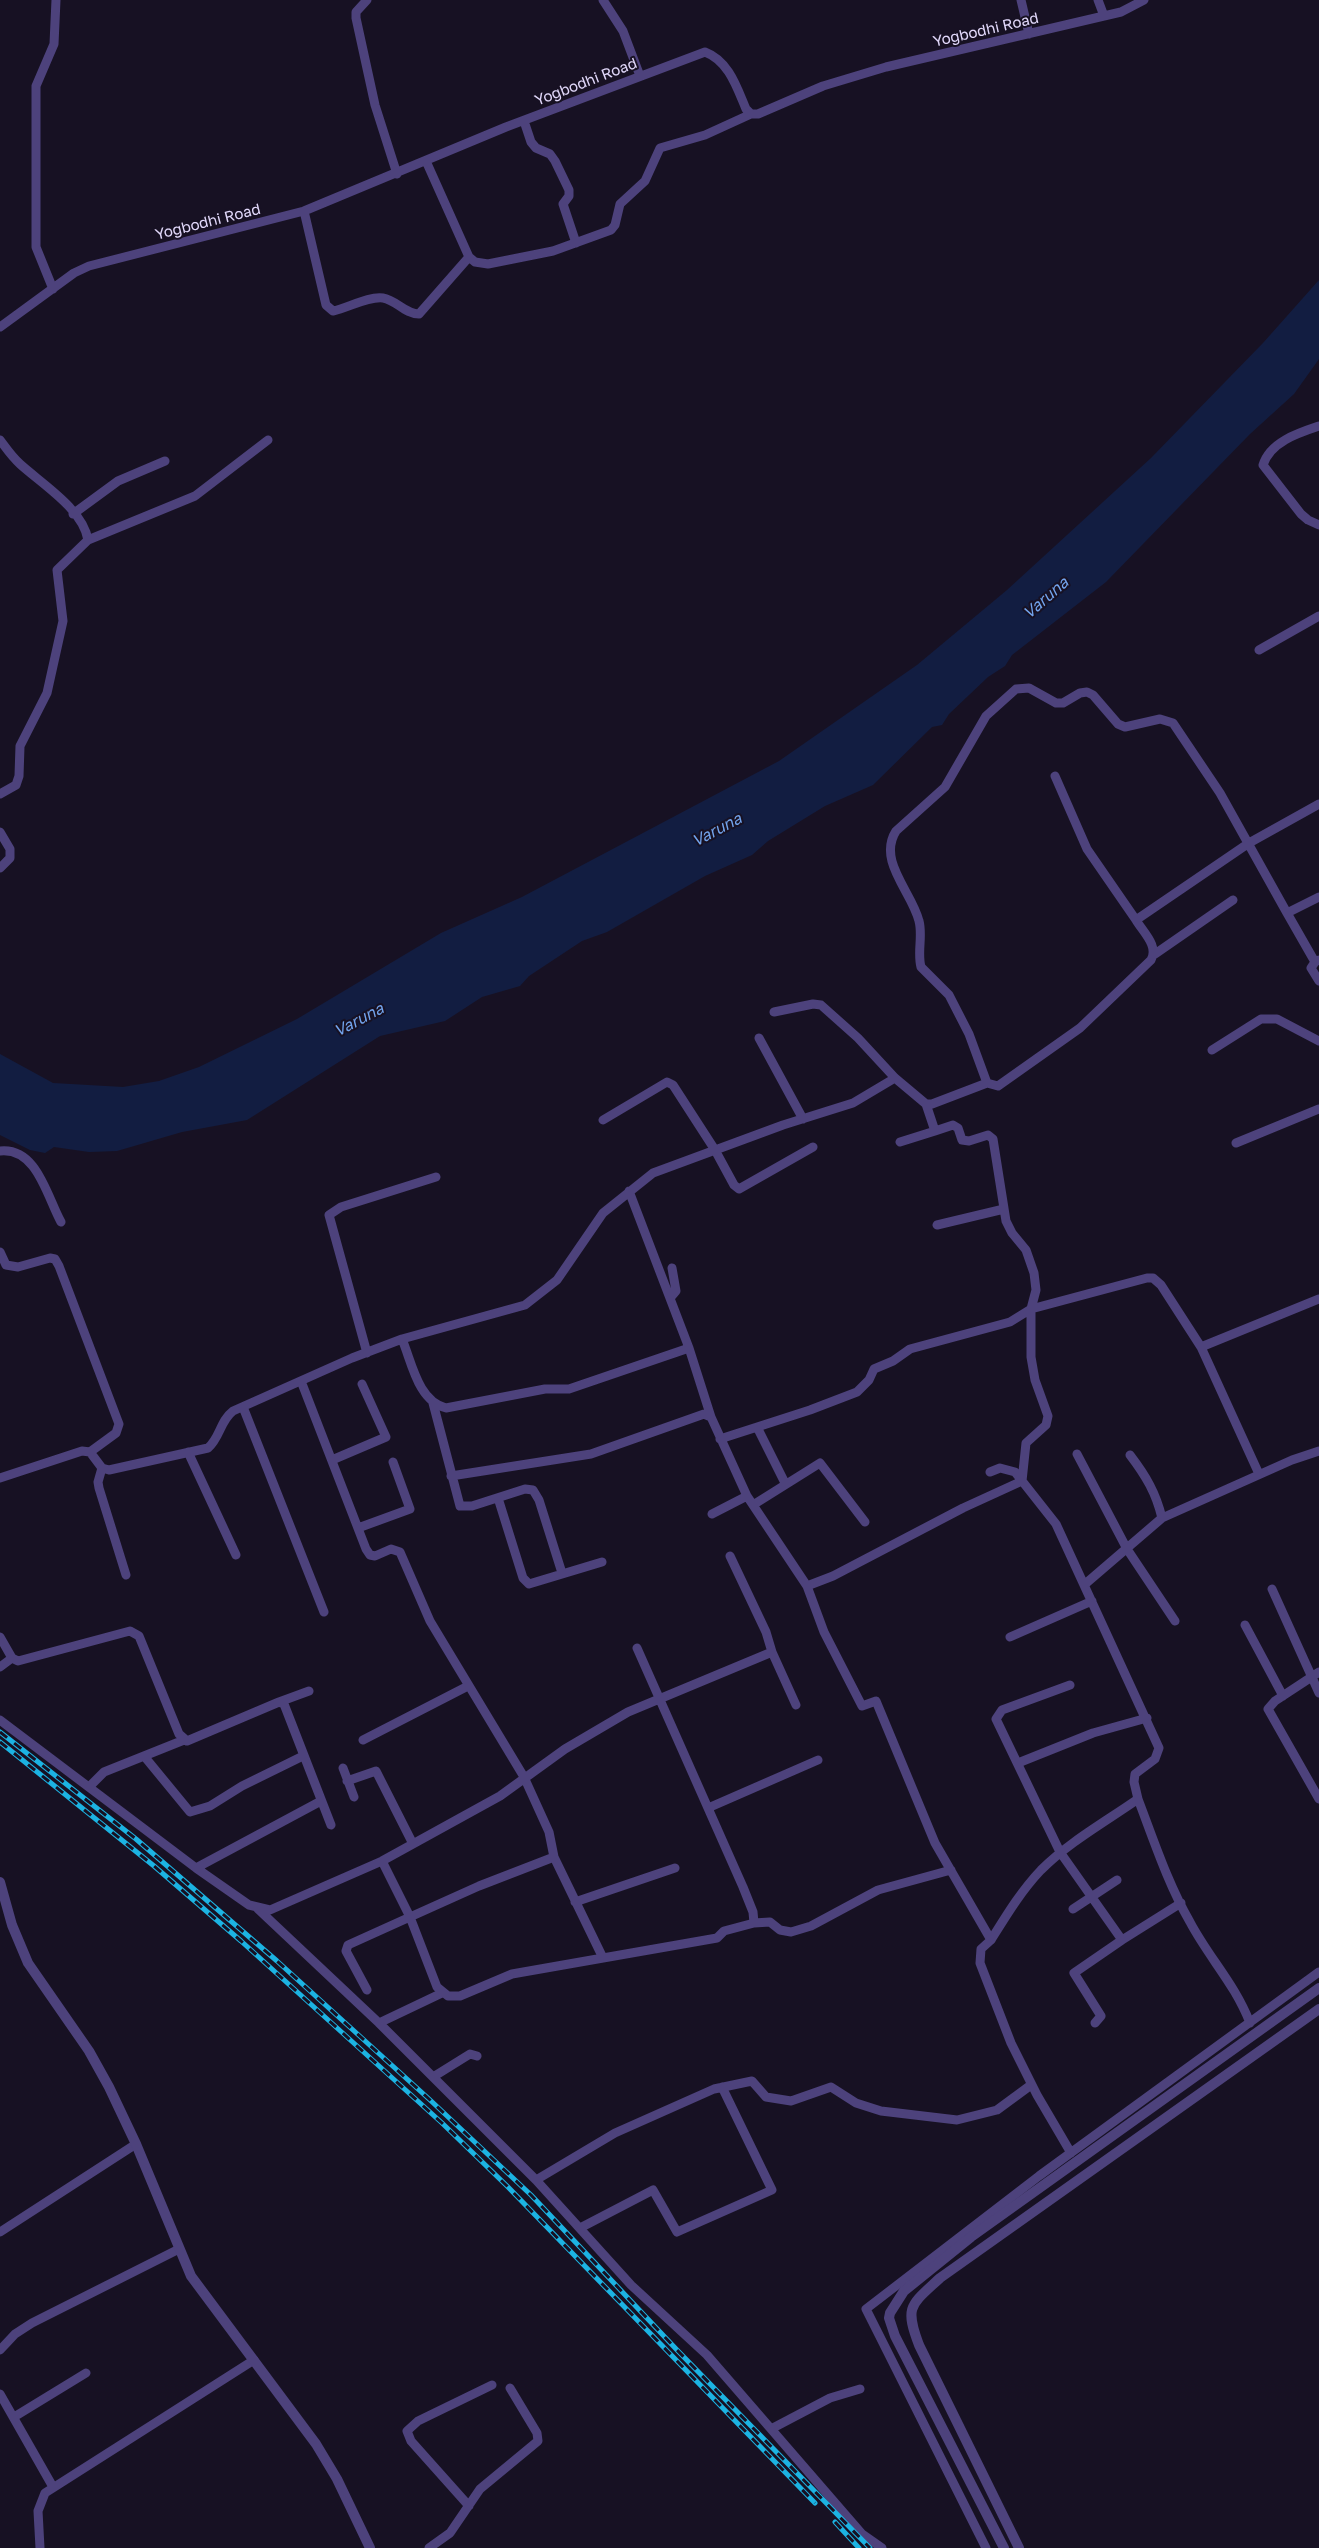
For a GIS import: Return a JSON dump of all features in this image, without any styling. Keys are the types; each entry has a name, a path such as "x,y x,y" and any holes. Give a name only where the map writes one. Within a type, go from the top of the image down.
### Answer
{"street":[{"path":"53,289 36,247 36,86 54,44 56,0"},
{"path":"367,0 356,12 356,18 376,105 397,174"},
{"path":"603,0 623,31 640,76"},
{"path":"1022,0 1030,34"},
{"path":"1098,0 1104,16"},
{"name":"Yogbodhi Road","path":"0,327 74,273 89,266 304,211 524,120 705,52 713,55 727,68 746,109 751,114 758,114 823,86 886,67 1120,12 1144,0"},
{"path":"426,161 469,257 475,262 488,264 552,251 603,234 615,225 620,204 645,181 660,148 705,136 751,114"},
{"path":"524,120 531,142 536,148 550,154 568,190 569,196 563,204 563,210 576,244"},
{"path":"304,211 326,305 333,310 385,298 412,314 419,314 469,257"},
{"path":"1319,426 1288,437 1265,458 1263,465 1301,514 1319,525"},
{"path":"0,440 18,463 58,495 86,532 88,540"},
{"path":"0,794 16,785 19,776 20,746 47,693 62,622 57,570 88,540 195,496 268,440"},
{"path":"73,514 118,481 165,461"},
{"path":"1259,650 1319,616"},
{"path":"988,1083 969,1034 949,995 922,967 918,918 889,853 892,837 896,831 948,782 986,716 1016,689 1022,687 1029,688 1056,703 1063,703 1080,693 1087,692 1093,695 1118,724 1125,726 1160,719 1173,723 1220,793 1287,913 1317,961 1311,968 1319,981"},
{"path":"1055,776 1087,849 1136,920 1154,948 1155,954"},
{"path":"1136,920 1249,843 1319,804"},
{"path":"0,832 10,849 10,858 0,868"},
{"path":"1287,913 1319,897"},
{"path":"926,1104 932,1104 988,1083 998,1086 1080,1028 1155,954 1233,900"},
{"path":"774,1012 813,1004 821,1005 858,1038 895,1078 926,1104 935,1131"},
{"path":"1212,1050 1261,1019 1270,1017 1278,1018 1319,1041"},
{"path":"759,1038 803,1119"},
{"path":"90,1452 102,1468 114,1469 208,1448 215,1442 226,1416 243,1407 402,1339 525,1305 556,1280 603,1213 654,1173 852,1102 895,1078"},
{"path":"603,1120 667,1082 673,1085 715,1150 734,1185 741,1189 813,1147"},
{"path":"1236,1143 1319,1109"},
{"path":"900,1142 953,1125 958,1128 962,1140 965,1142 985,1136 992,1138 1008,1227 1026,1250 1034,1273 1036,1290 1031,1308 1031,1357 1034,1380 1048,1416 1046,1425 1026,1443 1022,1481"},
{"path":"0,1151 14,1152 30,1162 61,1222"},
{"path":"368,1353 329,1215 341,1207 436,1177"},
{"path":"629,1192 689,1348 711,1417 747,1496 807,1586 824,1632 862,1706 876,1701 935,1843 992,1940"},
{"path":"937,1225 1004,1209"},
{"path":"0,1252 6,1265 12,1267 50,1258 55,1259 119,1424 116,1433 90,1452 82,1451 0,1478"},
{"path":"670,1298 676,1291 672,1268"},
{"path":"720,1439 810,1410 857,1392 869,1380 874,1369 893,1361 904,1351 1010,1322 1031,1308 1153,1278 1161,1285 1201,1346 1259,1474"},
{"path":"1201,1346 1319,1299"},
{"path":"402,1339 423,1391 433,1403 459,1504 462,1508 525,1489 533,1490 539,1500 562,1573"},
{"path":"433,1403 446,1408 545,1389 569,1389 689,1348"},
{"path":"301,1381 370,1555 374,1556 391,1549 400,1552 426,1615 524,1777 549,1832 554,1857 602,1958"},
{"path":"332,1460 386,1436 362,1384"},
{"path":"243,1407 324,1612"},
{"path":"451,1476 591,1454 704,1414 711,1417"},
{"path":"758,1427 785,1483"},
{"path":"1084,1585 1162,1518 1259,1474 1319,1450"},
{"path":"188,1452 236,1555"},
{"path":"1077,1454 1127,1549 1175,1621"},
{"path":"1130,1456 1156,1495 1162,1518"},
{"path":"358,1528 410,1509 393,1462"},
{"path":"753,1505 785,1483 820,1463 866,1522"},
{"path":"102,1468 98,1482 99,1488 126,1575"},
{"path":"990,1472 1000,1468 1015,1472 1056,1524 1147,1718 1159,1748 1155,1759 1135,1774 1134,1782 1138,1800 1170,1883 1197,1934 1232,1984 1250,2023"},
{"path":"807,1586 832,1576 963,1508 1022,1481"},
{"path":"712,1514 747,1496"},
{"path":"498,1498 526,1581 532,1584 602,1562"},
{"path":"730,1556 766,1632 772,1652 796,1705"},
{"path":"1272,1589 1310,1677 1319,1693"},
{"path":"1010,1637 1092,1601"},
{"path":"1245,1625 1283,1696"},
{"path":"0,1667 12,1658 25,1660 130,1631 136,1633 179,1734 184,1740"},
{"path":"0,1637 12,1658"},
{"path":"637,1648 750,1903 754,1924"},
{"path":"0,1720 90,1786 196,1868 249,1905 270,1910 382,1862 500,1796 524,1777 580,1739 640,1706 660,1700 772,1652"},
{"path":"1319,1672 1270,1705 1268,1713 1299,1761 1319,1799"},
{"path":"1070,1685 1006,1708 998,1715 996,1720 1060,1852 1122,1940"},
{"path":"363,1740 468,1686"},
{"path":"90,1786 104,1772 184,1740 192,1740 309,1691"},
{"path":"279,1702 287,1706 303,1756 331,1825"},
{"path":"1018,1763 1092,1733 1147,1718"},
{"path":"144,1756 190,1812 210,1806 248,1782 303,1756"},
{"path":"708,1808 818,1760"},
{"path":"343,1768 354,1797"},
{"path":"347,1782 376,1771 413,1844"},
{"path":"1071,2153 1031,2085 1011,2043 992,1989 981,1968 979,1953 992,1940 1015,1902 1040,1871 1060,1852 1138,1800"},
{"path":"196,1868 321,1801"},
{"path":"367,1990 346,1951 348,1946 479,1886 554,1857"},
{"path":"382,1862 410,1917 442,1993 448,1996 460,1996 512,1974 717,1938 724,1931 754,1924 770,1922 780,1930 792,1932 811,1926 878,1890 951,1870"},
{"path":"575,1902 674,1868"},
{"path":"1073,1909 1117,1880"},
{"path":"0,1882 12,1925 28,1963 89,2052 109,2087 136,2144 179,2249 197,2286 254,2360 328,2463 370,2548"},
{"path":"1094,2023 1102,2016 1074,1973 1181,1903"},
{"path":"257,1908 379,2023 536,2180 631,2285 707,2355 862,2534 882,2548"},
{"path":"986,2548 866,2309 1071,2153 1319,1972"},
{"path":"1004,2548 895,2336 889,2318 893,2306 904,2291 971,2237 1319,1988"},
{"path":"379,2023 442,1993"},
{"path":"1019,2548 919,2345 911,2318 913,2304 947,2273 1319,2009"},
{"path":"433,2077 470,2054 477,2056"},
{"path":"536,2180 615,2132 714,2089 752,2081 766,2098 791,2101 831,2087 856,2103 876,2110 957,2120 997,2110 1031,2085"},
{"path":"580,2228 654,2190 677,2232 772,2190 722,2087"},
{"path":"0,2232 136,2144"},
{"path":"0,2350 16,2334 32,2323 179,2249"},
{"path":"40,2548 38,2511 42,2497 53,2486 202,2395 254,2360"},
{"path":"14,2417 86,2373"},
{"path":"469,2506 411,2442 407,2432 418,2421 492,2385"},
{"path":"429,2548 450,2533 480,2489 538,2441 537,2433 510,2388"},
{"path":"771,2429 830,2398 860,2389"},
{"path":"0,2394 53,2486"}],"water":[{"name":"Varuna","path":"1319,280 1319,359 1294,394 1250,434 1106,582 1012,655 1005,666 988,677 949,714 942,725 932,727 873,785 825,806 768,841 752,855 705,876 607,932 582,941 529,976 520,986 482,997 445,1021 380,1036 247,1120 182,1132 117,1151 89,1152 54,1147 45,1153 30,1150 0,1135 0,1054 53,1083 123,1087 159,1081 199,1067 297,1019 441,933 522,897 779,761 917,665 1007,590 1151,458 1263,343"}],"railway":[{"path":"0,1732 136,1839 277,1961 429,2099 531,2195 677,2350 870,2548"},
{"path":"0,1742 154,1866 241,1941 442,2123 507,2186 815,2503"},
{"path":"835,2522 859,2548"}]}
